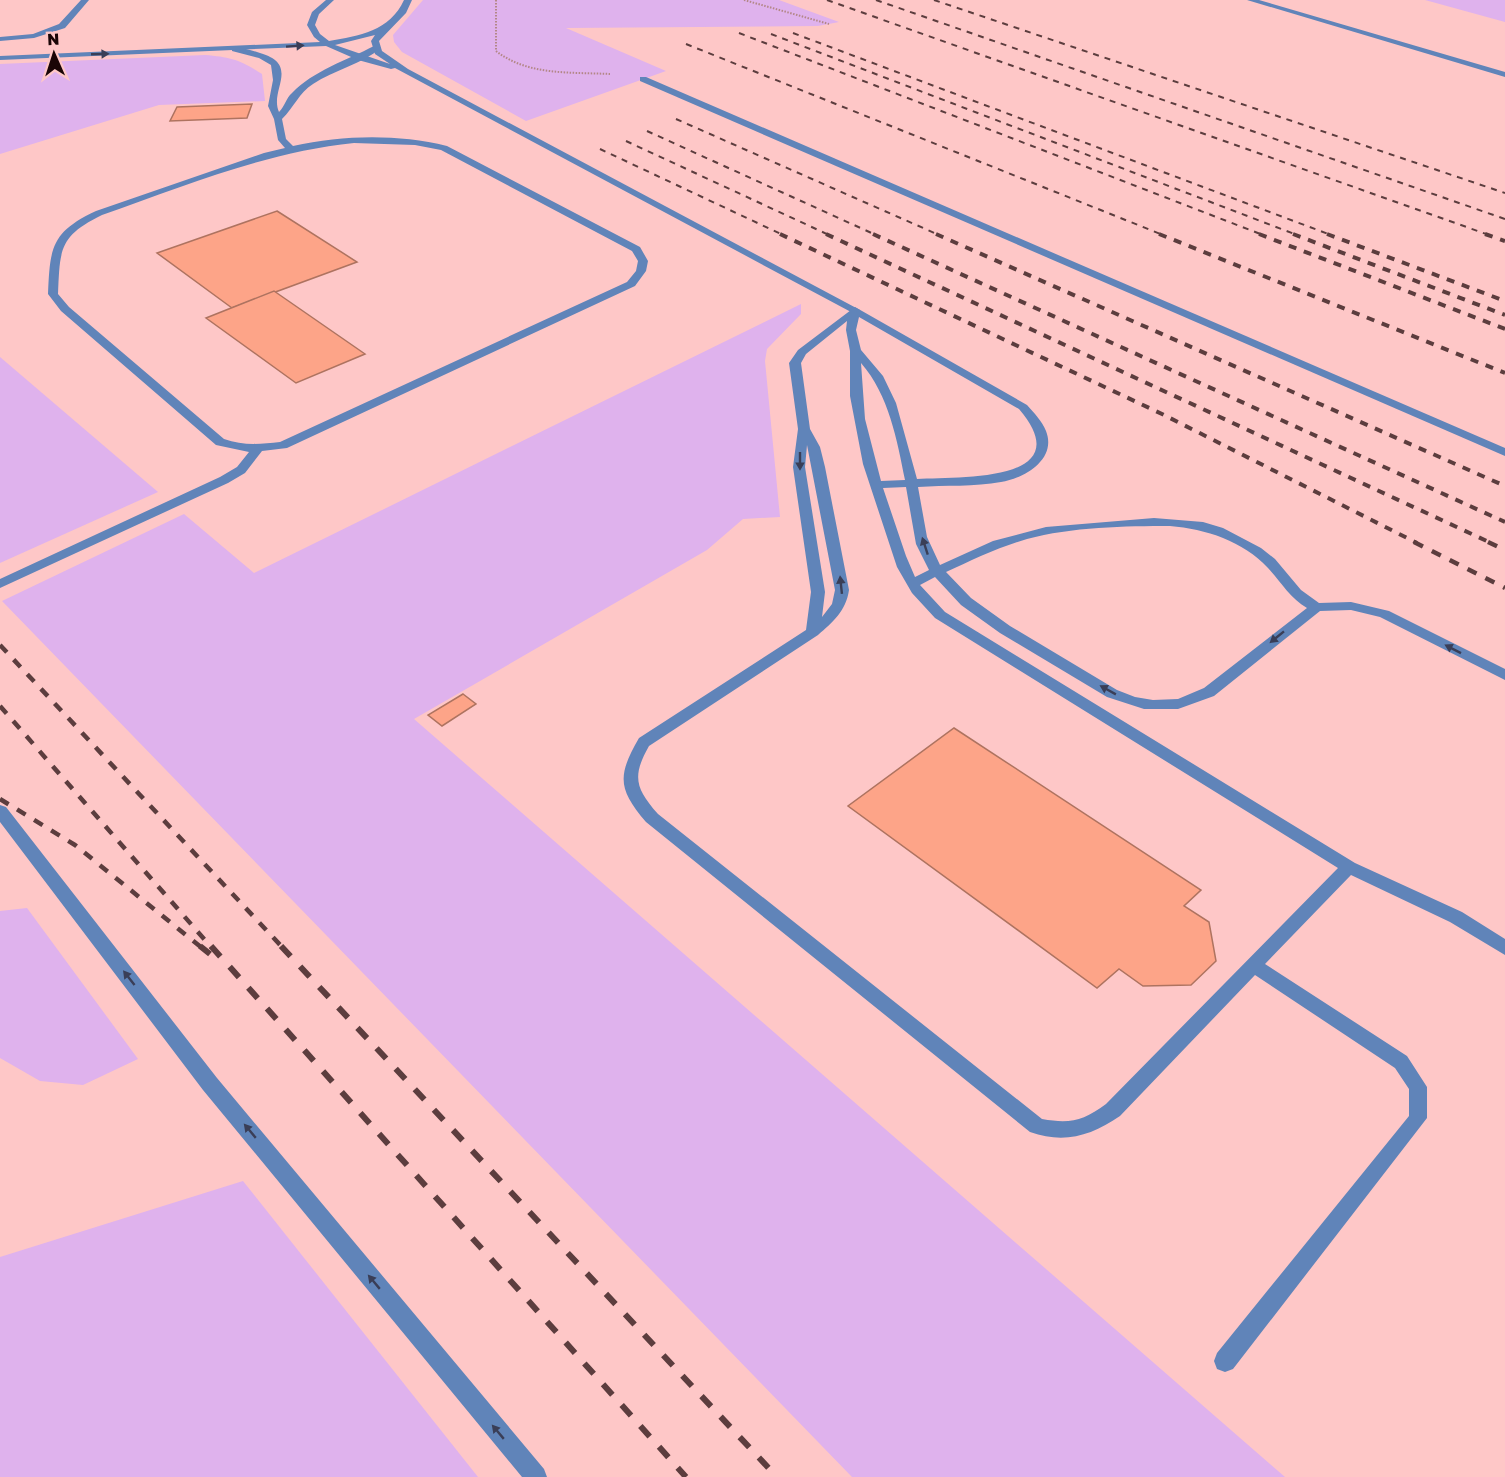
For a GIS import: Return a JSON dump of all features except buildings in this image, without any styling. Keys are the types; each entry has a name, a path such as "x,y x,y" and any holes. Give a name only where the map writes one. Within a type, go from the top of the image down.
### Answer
{"street":[{"path":"0,39 34,36 62,26 85,0"},
{"path":"330,0 315,12 309,24 312,32 327,44 360,58 405,71"},
{"path":"0,58 327,44 384,29 398,20 408,0"},
{"path":"1251,0 1505,75"},
{"path":"384,29 375,41 378,52 405,71 855,310 1023,407 1035,419 1043,436 1042,450 1034,463 1018,474 1000,479 877,485"},
{"path":"278,119 291,105 293,96 310,82 377,48"},
{"path":"235,49 259,54 273,61 279,69 279,81 272,106 278,119 282,140 290,148"},
{"path":"643,80 1505,452"},
{"path":"354,140 415,142 444,148 636,249 643,261 641,271 631,284 283,445 257,449 235,448 220,442 65,309 54,294 55,256 63,237 82,221 99,213 290,148 354,140"},
{"path":"855,310 851,330 856,351 854,376 856,403 877,485 905,572 940,615 1349,867 1456,917 1505,948"},
{"path":"813,632 818,592 799,467 804,429 795,363 802,351 855,310"},
{"path":"856,351 876,375 890,402 912,483 924,549 937,572 962,597 996,623 1113,694 1142,704 1173,706 1194,701 1209,692 1317,607"},
{"path":"804,429 814,447 819,467 842,590 841,602 835,614 813,632 644,742 634,759 628,778 635,799 652,818 1037,1126 1064,1132 1093,1125 1113,1110 1349,867"},
{"path":"0,584 224,480 241,470 257,449"},
{"path":"913,583 990,548 1026,536 1060,529 1167,520 1209,528 1232,536 1259,552 1277,568 1290,588 1300,598 1317,607 1351,606 1384,614 1505,675"},
{"path":"0,811 210,1084 536,1477"},
{"path":"1225,1361 1418,1118 1419,1087 1401,1062 1254,966"}],"path":[{"path":"496,0 496,51 514,65 532,69 610,74 643,80"},
{"path":"744,0 829,24"}],"shaded area":[{"path":"423,0 779,0 839,22 818,26 566,28 666,71 526,121 402,52 394,42 393,35"},
{"path":"1425,0 1505,0 1505,22"},
{"path":"205,55 235,60 262,74 265,101 159,105 0,154 0,64"},
{"path":"801,304 801,314 767,349 765,361 780,517 743,519 707,550 414,719 1285,1477 852,1477 2,601 184,514 254,573"},
{"path":"0,357 158,492 0,563"},
{"path":"27,908 138,1059 83,1085 40,1081 0,1058 0,911"},
{"path":"243,1181 478,1477 0,1477 0,1257"}],"railway":[{"path":"827,0 1489,235"},
{"path":"876,0 1505,219"},
{"path":"934,0 1505,193"},
{"path":"739,33 1263,235"},
{"path":"793,33 1331,235"},
{"path":"771,34 1297,235"},
{"path":"686,44 1163,235"},
{"path":"676,119 939,235"},
{"path":"647,131 876,235"},
{"path":"626,141 829,235"},
{"path":"600,149 783,235"},
{"path":"780,234 1162,414 1417,543"},
{"path":"826,234 1491,543"},
{"path":"873,234 1505,522"},
{"path":"936,234 1505,486"},
{"path":"1159,234 1505,373"},
{"path":"1259,234 1505,329"},
{"path":"1293,234 1505,315"},
{"path":"1327,234 1505,301"},
{"path":"1485,234 1505,241"},
{"path":"1414,542 1505,588"},
{"path":"1488,542 1505,550"},
{"path":"0,645 283,948"},
{"path":"0,706 212,948"},
{"path":"0,799 75,845 202,948"},
{"path":"200,946 210,954"},
{"path":"211,946 686,1477"},
{"path":"281,946 777,1477"}]}
